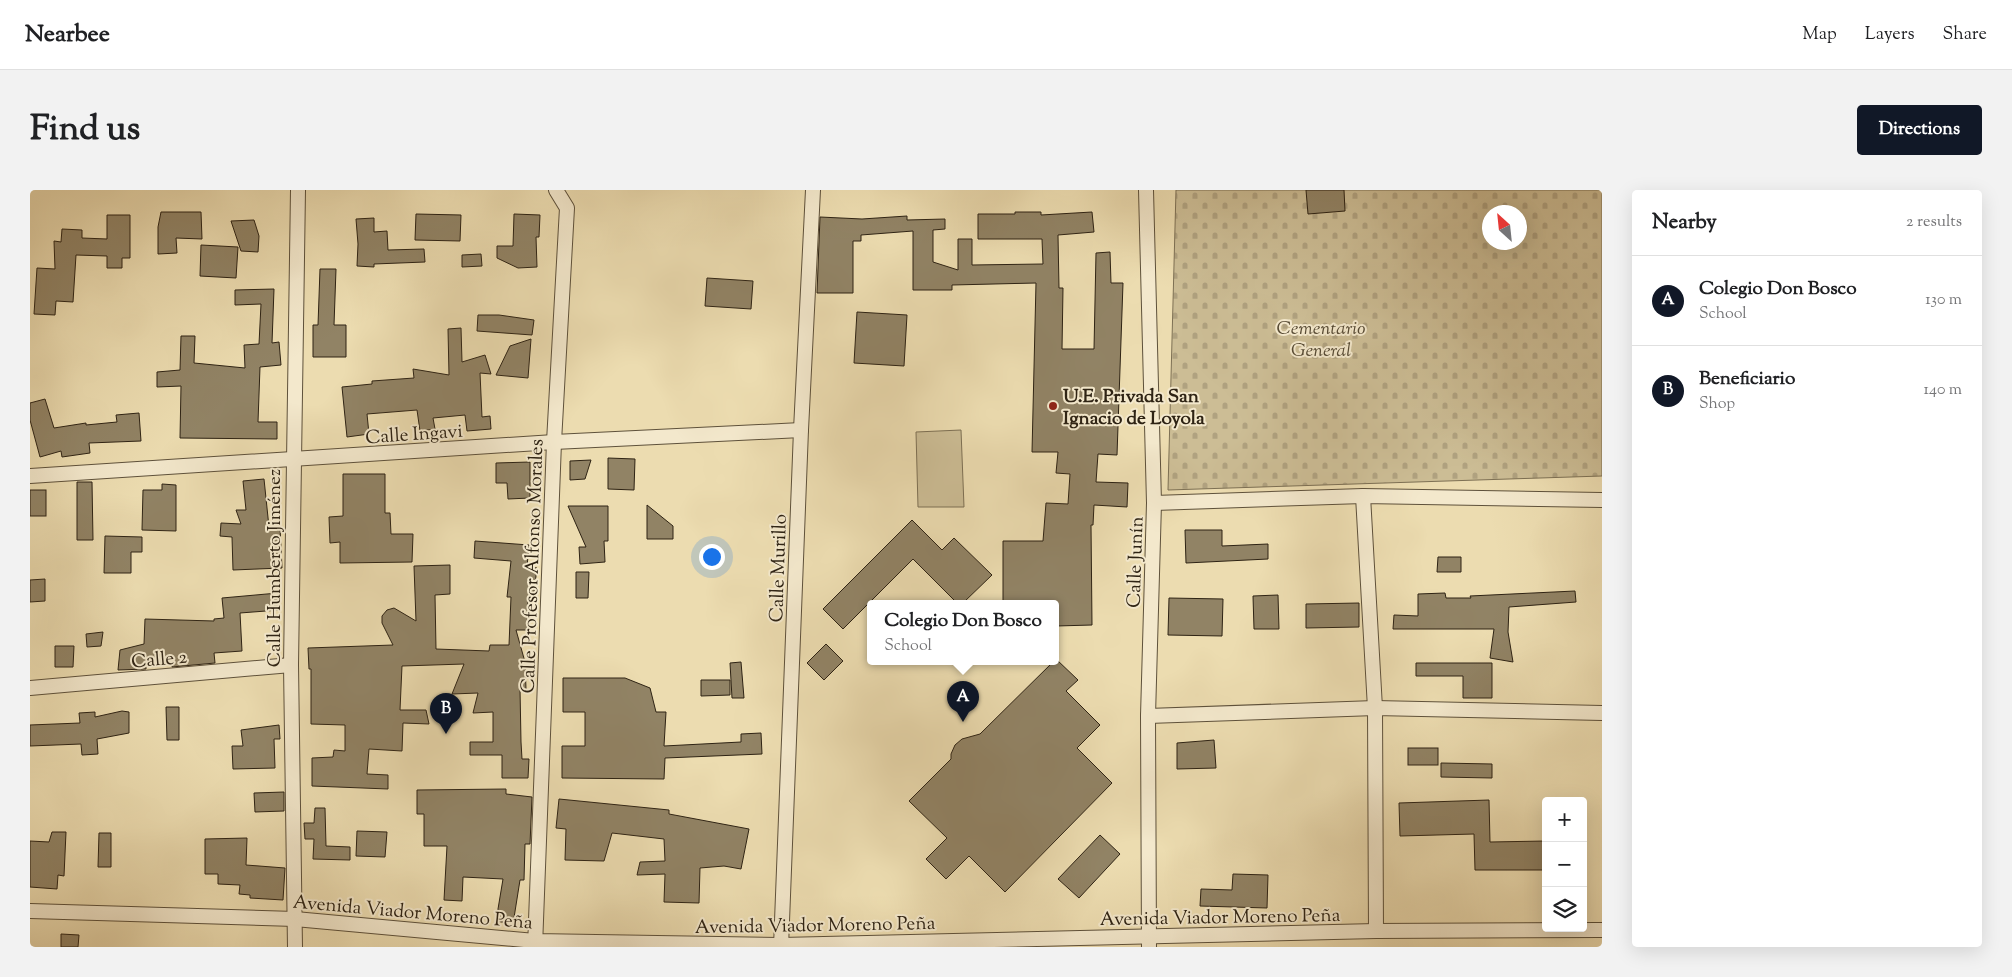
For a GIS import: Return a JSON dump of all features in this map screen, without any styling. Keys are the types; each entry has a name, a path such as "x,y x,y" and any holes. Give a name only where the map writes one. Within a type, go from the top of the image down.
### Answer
{"street":[{"name":"Calle Humberto Jiménez","path":"295,947 291,665 298,190"},
{"name":"Calle Profesor Alfonso Morales","path":"535,944 554,442 567,208 556,190"},
{"name":"Calle Murillo","path":"781,946 801,430 814,190"},
{"name":"Calle Junín","path":"1146,190 1154,503 1148,716 1148,941"},
{"name":"Calle Ingavi","path":"30,476 554,442 801,430"},
{"path":"1363,496 1375,708 1376,931"},
{"path":"1154,503 1363,496 1602,500"},
{"name":"Calle 2","path":"30,688 291,665"},
{"path":"1148,716 1375,708 1602,713"},
{"name":"Avenida Viador Moreno Peña","path":"30,911 295,920 535,944 781,946 1148,941 1376,931 1602,930"}],"green space":[{"name":"Cementario General","path":"1176,190 1602,190 1602,476 1168,490"},
{"path":"961,430 964,507 918,507 916,432"}],"building":[{"path":"1306,190 1344,190 1345,211 1308,214"},
{"path":"161,212 201,212 202,239 176,238 177,253 158,254 158,227"},
{"path":"1015,212 1041,212 1041,215 1092,212 1094,232 1058,235 1059,288 1063,288 1062,349 1094,349 1096,253 1110,252 1111,283 1123,283 1117,455 1098,454 1096,482 1128,483 1127,507 1094,505 1093,525 1091,525 1092,625 1059,626 1059,600 1003,600 1003,541 1043,541 1046,503 1068,504 1070,474 1056,473 1058,452 1032,452 1036,283 952,285 952,290 913,290 913,231 861,235 861,241 853,241 853,293 817,293 820,217 862,219 907,216 907,220 945,219 945,229 933,230 933,262 958,270 958,239 972,239 972,265 1043,264 1042,239 978,239 978,214 1015,214"},
{"path":"416,214 461,215 460,241 415,240"},
{"path":"514,214 540,215 539,237 536,237 537,267 518,268 497,258 497,246 513,246"},
{"path":"107,215 130,215 130,258 122,258 122,268 107,268 107,256 76,255 73,302 56,301 55,315 34,314 37,268 55,269 54,241 61,242 62,229 82,230 82,238 107,239"},
{"path":"374,218 374,232 387,231 388,250 424,249 425,262 374,264 374,267 357,266 356,219"},
{"path":"254,220 259,236 258,252 241,251 231,221"},
{"path":"201,245 238,247 236,278 200,276"},
{"path":"481,254 482,266 462,267 462,255"},
{"path":"320,269 336,269 334,325 346,325 346,357 313,357 313,325 318,325"},
{"path":"707,278 753,281 751,309 705,306"},
{"path":"274,289 272,343 279,342 281,365 260,367 258,422 277,422 277,439 180,438 181,386 157,387 157,372 180,370 181,336 195,336 194,363 245,368 244,345 259,344 261,304 235,305 235,290"},
{"path":"857,312 907,315 904,366 854,363"},
{"path":"478,315 499,315 534,320 532,335 477,331"},
{"path":"461,328 462,362 485,355 491,374 480,373 482,417 490,416 491,429 467,431 465,415 433,418 435,429 420,431 417,410 367,414 369,434 347,437 342,387 372,384 372,381 414,378 413,369 449,375 448,329"},
{"path":"531,339 528,378 496,375 510,346"},
{"path":"45,399 54,428 86,423 86,425 117,422 116,415 139,413 141,441 89,443 90,453 62,457 61,451 40,457 30,420 30,403"},
{"path":"608,458 635,459 634,490 608,489"},
{"path":"591,460 585,479 570,480 570,461"},
{"path":"530,462 530,498 508,499 507,483 496,483 496,463"},
{"path":"343,474 385,474 385,513 390,513 391,534 413,534 412,562 340,563 340,542 330,543 329,517 343,516"},
{"path":"264,479 269,527 280,527 282,568 233,570 232,537 220,536 221,523 241,524 236,510 246,510 243,481"},
{"path":"77,482 92,482 93,540 77,540"},
{"path":"162,484 176,485 176,531 142,530 143,490 162,490"},
{"path":"30,490 46,490 46,516 30,516"},
{"path":"647,505 673,526 673,539 647,539"},
{"path":"568,506 608,506 608,541 604,541 605,562 580,564 579,547 586,547"},
{"path":"912,520 942,550 954,538 992,575 966,600 954,600 913,559 872,600 867,600 867,605 843,629 823,609"},
{"path":"1185,530 1222,530 1222,546 1268,544 1268,559 1186,563"},
{"path":"105,536 142,537 142,552 131,552 131,573 104,573"},
{"path":"475,541 529,545 527,567 537,568 533,600 528,599 527,630 516,630 525,662 526,689 520,689 521,742 522,759 529,759 528,778 502,778 502,755 470,755 470,742 493,742 493,712 473,713 478,693 452,694 464,664 402,666 400,710 426,710 429,724 403,723 402,751 369,749 367,774 388,775 388,789 312,786 312,758 333,757 334,750 345,751 345,725 311,724 311,669 309,669 308,648 393,645 382,623 382,616 387,610 394,608 416,621 414,566 450,565 450,594 435,595 436,649 489,651 490,645 509,645 511,597 507,597 511,561 474,558"},
{"path":"1438,557 1461,557 1461,572 1437,572"},
{"path":"576,572 589,572 588,598 576,598"},
{"path":"45,579 45,601 30,602 30,580"},
{"path":"1575,591 1576,602 1509,607 1508,632 1513,662 1490,658 1494,629 1393,629 1394,615 1418,616 1418,594 1445,593 1446,598 1471,598 1470,596"},
{"path":"278,593 279,610 240,613 242,651 214,653 215,663 172,667 172,664 146,663 146,669 118,670 120,650 144,644 145,619 214,621 214,619 224,618 222,598"},
{"path":"1278,595 1279,629 1254,629 1253,596"},
{"path":"1169,598 1223,599 1222,636 1168,635"},
{"path":"1359,603 1359,627 1306,628 1306,604"},
{"path":"103,632 101,646 87,647 86,634"},
{"path":"826,644 843,661 824,680 807,663"},
{"path":"55,646 74,646 73,667 55,667"},
{"path":"741,662 744,698 732,698 730,663"},
{"path":"1059,662 1078,680 1066,691 1100,725 1077,748 1112,783 1005,892 969,856 946,879 926,859 947,838 909,801 951,759 955,745 962,739 980,734 1050,665 1059,665"},
{"path":"1416,663 1492,663 1492,698 1463,698 1463,676 1416,676"},
{"path":"563,678 625,678 650,688 656,712 666,712 664,746 741,742 741,734 761,733 762,754 665,758 664,779 562,778 562,746 585,746 585,712 563,712"},
{"path":"701,680 730,680 730,695 701,696"},
{"path":"166,707 179,707 179,740 167,740"},
{"path":"122,711 129,712 129,733 97,739 98,754 82,755 81,744 30,746 30,725 80,723 79,713 95,712 95,717"},
{"path":"279,725 280,739 274,739 275,768 233,769 232,746 243,746 241,730"},
{"path":"1214,740 1216,768 1177,769 1177,743"},
{"path":"1408,748 1438,748 1438,765 1408,765"},
{"path":"1441,763 1492,764 1492,778 1441,777"},
{"path":"506,789 506,794 532,797 530,844 525,844 524,880 520,880 513,924 496,921 503,879 463,877 462,901 444,900 447,846 424,846 424,814 417,814 417,790"},
{"path":"284,792 284,811 255,812 254,793"},
{"path":"559,799 669,810 669,814 749,829 741,869 724,866 700,868 699,903 664,902 665,874 637,875 640,862 665,861 664,839 612,833 604,861 565,860 566,829 556,828"},
{"path":"1489,800 1490,842 1542,841 1542,870 1475,870 1474,834 1400,836 1399,803"},
{"path":"315,808 325,808 326,846 350,847 350,860 313,859 314,839 305,839 304,823 314,823"},
{"path":"357,831 387,832 385,857 356,856"},
{"path":"52,832 66,832 64,876 58,875 57,889 30,887 30,841 49,842"},
{"path":"99,833 111,833 111,867 98,867"},
{"path":"1100,835 1120,854 1079,898 1058,879"},
{"path":"247,838 246,865 285,868 283,900 250,898 250,895 239,894 240,885 218,884 218,874 205,874 205,839"},
{"path":"1233,874 1268,875 1267,908 1200,906 1201,889 1232,890"},
{"path":"61,934 79,935 78,947 61,947"}],"place":[{"name":"U.E. Privada San Ignacio de Loyola","path":"1053,406"},
{"name":"Colegio Don Bosco","path":"963,722"},
{"name":"Beneficiario","path":"446,734"}]}
